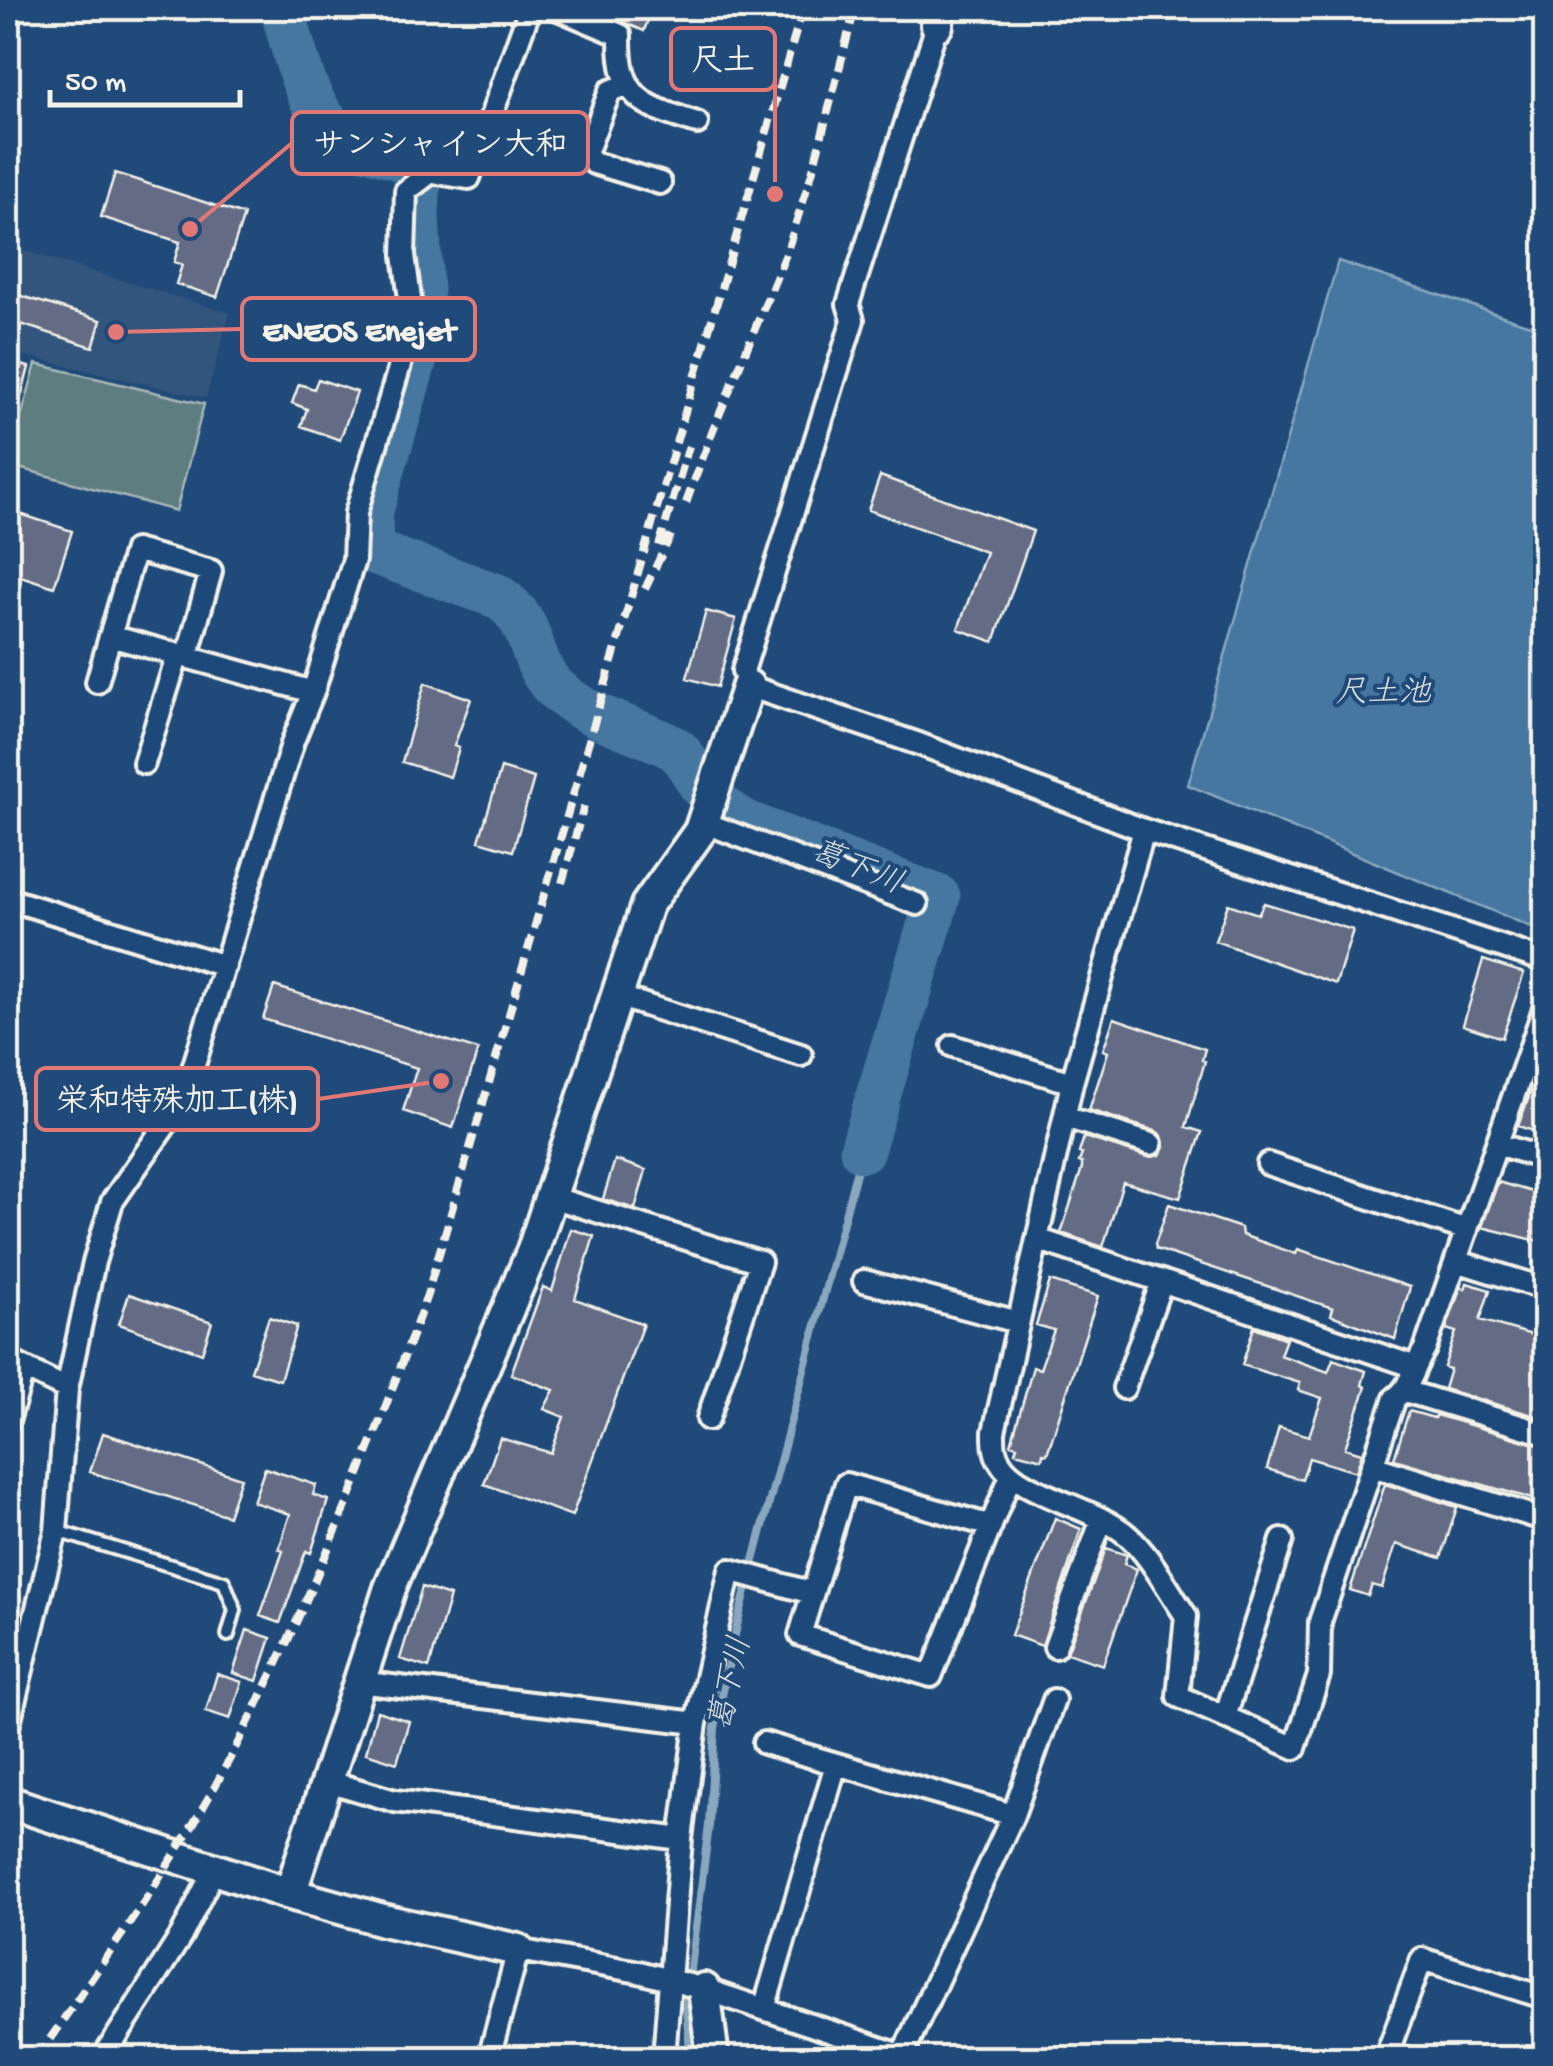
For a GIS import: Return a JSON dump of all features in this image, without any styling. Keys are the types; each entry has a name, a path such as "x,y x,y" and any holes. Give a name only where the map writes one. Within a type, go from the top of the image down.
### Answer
{"street":[{"path":"8,1728 56,1531 67,1389 94,1262 112,1202 184,1098 293,741 313,692 354,560 356,512 413,322 404,255 406,191 431,172 469,178 530,8"},
{"path":"556,8 620,34 620,64 626,85 642,101 697,124"},
{"path":"290,1894 411,1530 516,1290 551,1198 646,905 700,831 748,686 743,671 852,320 848,304 938,16"},
{"path":"626,85 610,92 585,156 594,163 660,183"},
{"path":"97,682 135,550 211,571 144,763"},
{"path":"110,636 313,692"},
{"path":"748,686 919,744 1144,830 1546,962"},
{"path":"703,822 917,904"},
{"path":"1144,830 1072,1083 994,1432 1000,1464 1011,1475 1102,1519 1125,1533 1139,1548 1186,1616 1178,1696 1295,1748 1319,1676 1320,1622 1372,1466 1395,1398 1405,1391 1425,1349 1546,1003"},
{"path":"8,899 226,966"},
{"path":"617,996 800,1054"},
{"path":"953,1046 1072,1083"},
{"path":"1064,1118 1151,1144"},
{"path":"1497,1144 1546,1159"},
{"path":"1268,1164 1466,1230"},
{"path":"551,1198 760,1262 708,1419"},
{"path":"1037,1239 1414,1366"},
{"path":"1456,1261 1546,1289"},
{"path":"864,1281 1018,1322"},
{"path":"1124,1388 1162,1281"},
{"path":"8,1421 16,1364 67,1389"},
{"path":"1405,1391 1546,1434"},
{"path":"1372,1466 1546,1520"},
{"path":"991,1526 846,1484 800,1635 931,1676 991,1526 1011,1475"},
{"path":"1055,1647 1102,1519"},
{"path":"1224,1717 1282,1540"},
{"path":"664,2058 681,1839 696,1722 730,1570 812,1594"},
{"path":"359,1682 696,1722"},
{"path":"8,1802 290,1894 383,1920 704,1989 906,2058 1013,1815 1054,1700"},
{"path":"764,1743 1013,1815"},
{"path":"764,2009 836,1764"},
{"path":"327,1781 395,1801 681,1839"},
{"path":"103,2058 182,1936 214,1870"},
{"path":"489,2058 518,1950"},
{"path":"1406,2058 1387,2054 1422,1959 1546,1998"},
{"path":"704,1989 712,2058"}],"lane":[{"path":"56,1531 224,1582 235,1610 228,1634"}],"shaded area":[{"path":"8,246 230,313 206,398 8,352"}],"green space":[{"path":"36,364 204,404 176,511 19,468 15,478 8,475 8,453"}],"water":[{"name":"尺土池","path":"1338,261 1545,330 1546,901 1536,929 1188,785"}],"building":[{"path":"590,8 652,8 644,31"},
{"path":"115,173 244,215 217,297 176,284 182,265 174,262 180,242 101,217"},
{"path":"8,292 101,320 93,347 8,320"},
{"path":"8,361 29,367 14,423 8,423"},
{"path":"318,379 357,392 340,440 301,426 307,409 292,403 299,384 314,389"},
{"path":"880,476 1033,531 994,642 958,629 986,552 868,510"},
{"path":"8,510 72,531 54,587 8,572"},
{"path":"706,611 736,619 717,687 687,678"},
{"path":"425,683 471,699 454,746 459,748 450,777 402,762"},
{"path":"501,768 534,778 513,851 479,841"},
{"path":"1264,903 1353,930 1336,984 1215,941 1228,904 1258,914"},
{"path":"1483,960 1524,973 1502,1038 1463,1025"},
{"path":"274,986 478,1050 453,1128 403,1111 417,1068 263,1019"},
{"path":"1114,1018 1205,1049 1186,1127 1202,1132 1180,1198 1123,1182 1103,1247 1061,1233 1082,1168 1079,1153 1084,1137 1148,1157 1160,1155 1164,1147 1162,1136 1156,1131 1089,1110 1108,1052 1103,1050"},
{"path":"1541,1065 1546,1065 1546,1135 1518,1126"},
{"path":"615,1160 646,1170 635,1209 603,1199"},
{"path":"1498,1182 1546,1196 1542,1242 1482,1227"},
{"path":"1169,1204 1241,1228 1242,1235 1296,1254 1298,1249 1410,1287 1395,1339 1331,1315 1333,1308 1156,1249"},
{"path":"571,1229 594,1236 575,1299 643,1324 572,1516 484,1484 500,1438 551,1453 564,1417 544,1409 554,1390 511,1374 543,1287 552,1291"},
{"path":"1050,1281 1098,1296 1047,1454 1043,1453 1042,1459 1015,1452 1017,1446 1011,1444 1033,1367 1040,1369 1054,1330 1036,1325"},
{"path":"1467,1283 1490,1290 1480,1320 1546,1339 1546,1419 1444,1389 1450,1369 1444,1367 1456,1332 1446,1329 1461,1287 1465,1289"},
{"path":"129,1294 212,1322 202,1353 119,1324"},
{"path":"269,1317 297,1326 280,1380 251,1371"},
{"path":"1254,1327 1286,1339 1280,1355 1328,1372 1333,1359 1366,1371 1362,1385 1366,1387 1345,1448 1362,1453 1356,1472 1309,1458 1302,1480 1267,1469 1279,1427 1309,1436 1322,1398 1298,1390 1300,1383 1242,1365"},
{"path":"1409,1411 1546,1447 1546,1503 1394,1459"},
{"path":"103,1433 241,1478 228,1516 90,1472"},
{"path":"265,1468 316,1485 313,1495 328,1500 311,1553 306,1551 280,1623 260,1616 283,1551 279,1549 290,1514 253,1502"},
{"path":"1385,1484 1457,1507 1441,1558 1396,1544 1382,1588 1372,1585 1368,1596 1350,1590"},
{"path":"1055,1518 1081,1529 1042,1646 1011,1635"},
{"path":"1106,1548 1127,1555 1124,1564 1137,1569 1103,1665 1067,1653"},
{"path":"422,1587 450,1596 429,1668 400,1659"},
{"path":"247,1630 271,1638 257,1681 233,1673"},
{"path":"217,1674 242,1682 230,1719 206,1711"},
{"path":"377,1711 409,1721 397,1763 366,1753"}],"waterway":[{"name":"葛下川","path":"282,8 308,92 326,122 347,140 403,160 419,175 417,215 423,331 370,514 371,551 497,596 519,617 545,675 566,698 677,750 711,797 739,819 938,897 862,1150"},
{"name":"葛下川","path":"691,2058 686,2008 709,1825 715,1728 738,1621 862,1150"}],"railway":[{"path":"37,2058 155,1885 220,1777 306,1600 404,1357 427,1295 803,8"},
{"path":"686,503 786,254 812,173 855,8"},
{"path":"659,546 689,446"},
{"path":"645,589 671,535"},
{"path":"562,883 584,806"}],"place":[{"name":"尺土","path":"775,194"},
{"name":"サンシャイン大和","path":"190,229"},
{"name":"ENEOS Enejet","path":"116,332"},
{"name":"栄和特殊加工(株)","path":"441,1081"}]}
